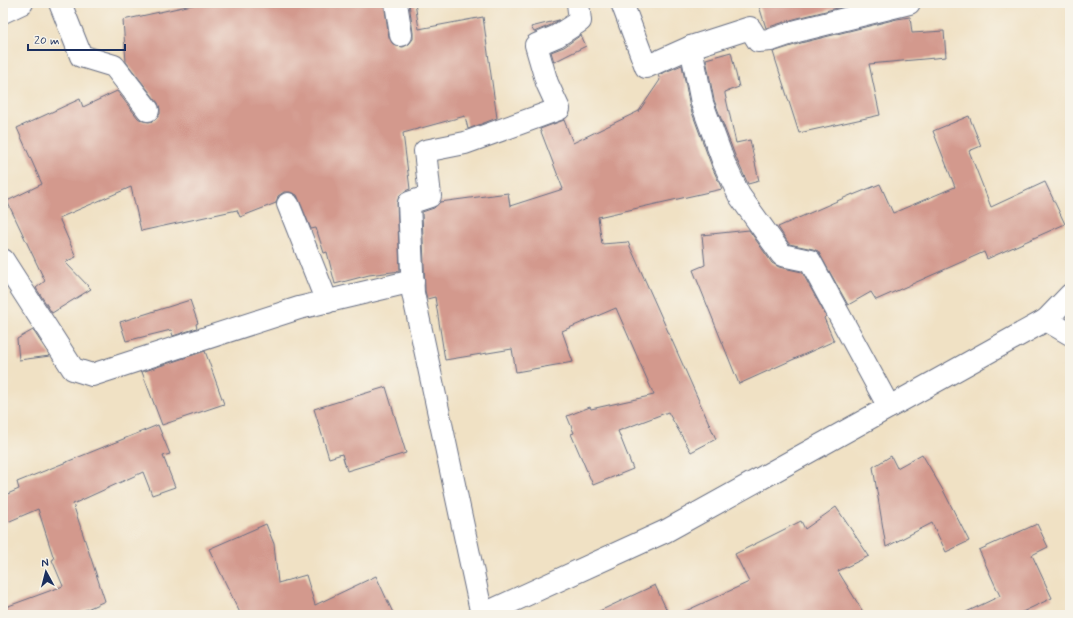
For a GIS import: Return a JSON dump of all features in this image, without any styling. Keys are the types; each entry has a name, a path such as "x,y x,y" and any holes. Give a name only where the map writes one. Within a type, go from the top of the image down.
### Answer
{"street":[{"path":"3,12 22,3"},
{"path":"60,3 81,56 114,66 148,110"},
{"path":"396,3 401,35"},
{"path":"578,3 580,21 557,36 536,44 547,83 559,109 465,143 425,152 430,196 409,203 413,293 482,615 666,531 1046,320 1070,295"},
{"path":"622,3 646,67 691,47 750,28 758,41 772,40 797,31 909,3"},
{"path":"691,47 702,103 724,163 739,196 782,255 810,261 889,407"},
{"path":"288,204 327,302"},
{"path":"3,260 73,369 92,375 299,308 413,281"},
{"path":"1046,320 1070,334"}],"building":[{"path":"201,3 384,3 389,37 392,43 396,46 403,47 409,44 413,39 409,3 415,3 419,29 483,17 497,118 468,129 465,116 403,133 410,189 399,196 397,203 400,271 369,275 335,284 327,252 324,253 316,228 311,229 297,195 290,192 284,192 278,196 276,203 240,217 237,210 141,231 131,187 59,218 76,257 65,262 91,289 52,313 36,288 45,281 7,201 42,184 17,128 80,99 83,107 117,91 138,118 149,122 155,120 160,114 158,103 126,62 123,20"},
{"path":"758,3 857,3 794,19 766,28"},
{"path":"910,17 912,33 944,31 946,57 869,64 880,115 799,133 773,52 801,43"},
{"path":"559,20 534,32 531,27"},
{"path":"581,35 586,46 554,62 551,52 564,47"},
{"path":"731,52 739,87 725,92 725,94 736,143 750,140 759,181 748,184 736,158 714,100 706,59"},
{"path":"682,65 690,107 712,167 722,189 598,217 602,244 628,242 716,439 691,452 668,412 618,431 633,469 593,485 571,434 574,433 567,416 590,407 591,409 654,395 616,308 562,331 573,362 516,372 512,349 445,360 435,297 427,299 425,291 422,212 434,208 440,202 508,193 510,206 563,189 540,129 564,120 573,143 639,111 660,80 658,75"},
{"path":"969,116 981,146 969,151 991,207 1045,182 1065,224 987,259 984,252 876,300 871,292 848,305 818,251 789,244 778,227 853,194 880,184 893,213 955,187 933,131"},
{"path":"749,230 772,263 779,267 802,272 826,316 824,318 834,341 739,384 693,270 705,265 702,235"},
{"path":"190,300 198,323 196,324 197,328 173,336 171,330 126,341 120,322"},
{"path":"33,330 50,356 19,360 17,339"},
{"path":"205,351 224,404 162,425 142,372"},
{"path":"386,387 406,453 347,471 342,454 329,458 314,409"},
{"path":"158,425 170,454 163,456 175,487 152,495 143,472 73,504 105,601 74,615 3,615 3,608 63,586 52,560 54,559 38,509 3,524 3,496 19,489 17,482"},
{"path":"922,454 944,492 969,541 946,552 932,523 886,547 873,467 891,456 897,468"},
{"path":"836,507 869,556 838,571 865,615 677,615 749,582 735,554 801,521 805,529"},
{"path":"266,524 274,544 278,583 306,575 315,605 376,576 394,615 241,615 209,549"},
{"path":"1037,524 1048,547 1032,555 1052,598 1016,615 960,615 1000,596 979,550"},
{"path":"655,585 669,615 591,615"}]}
